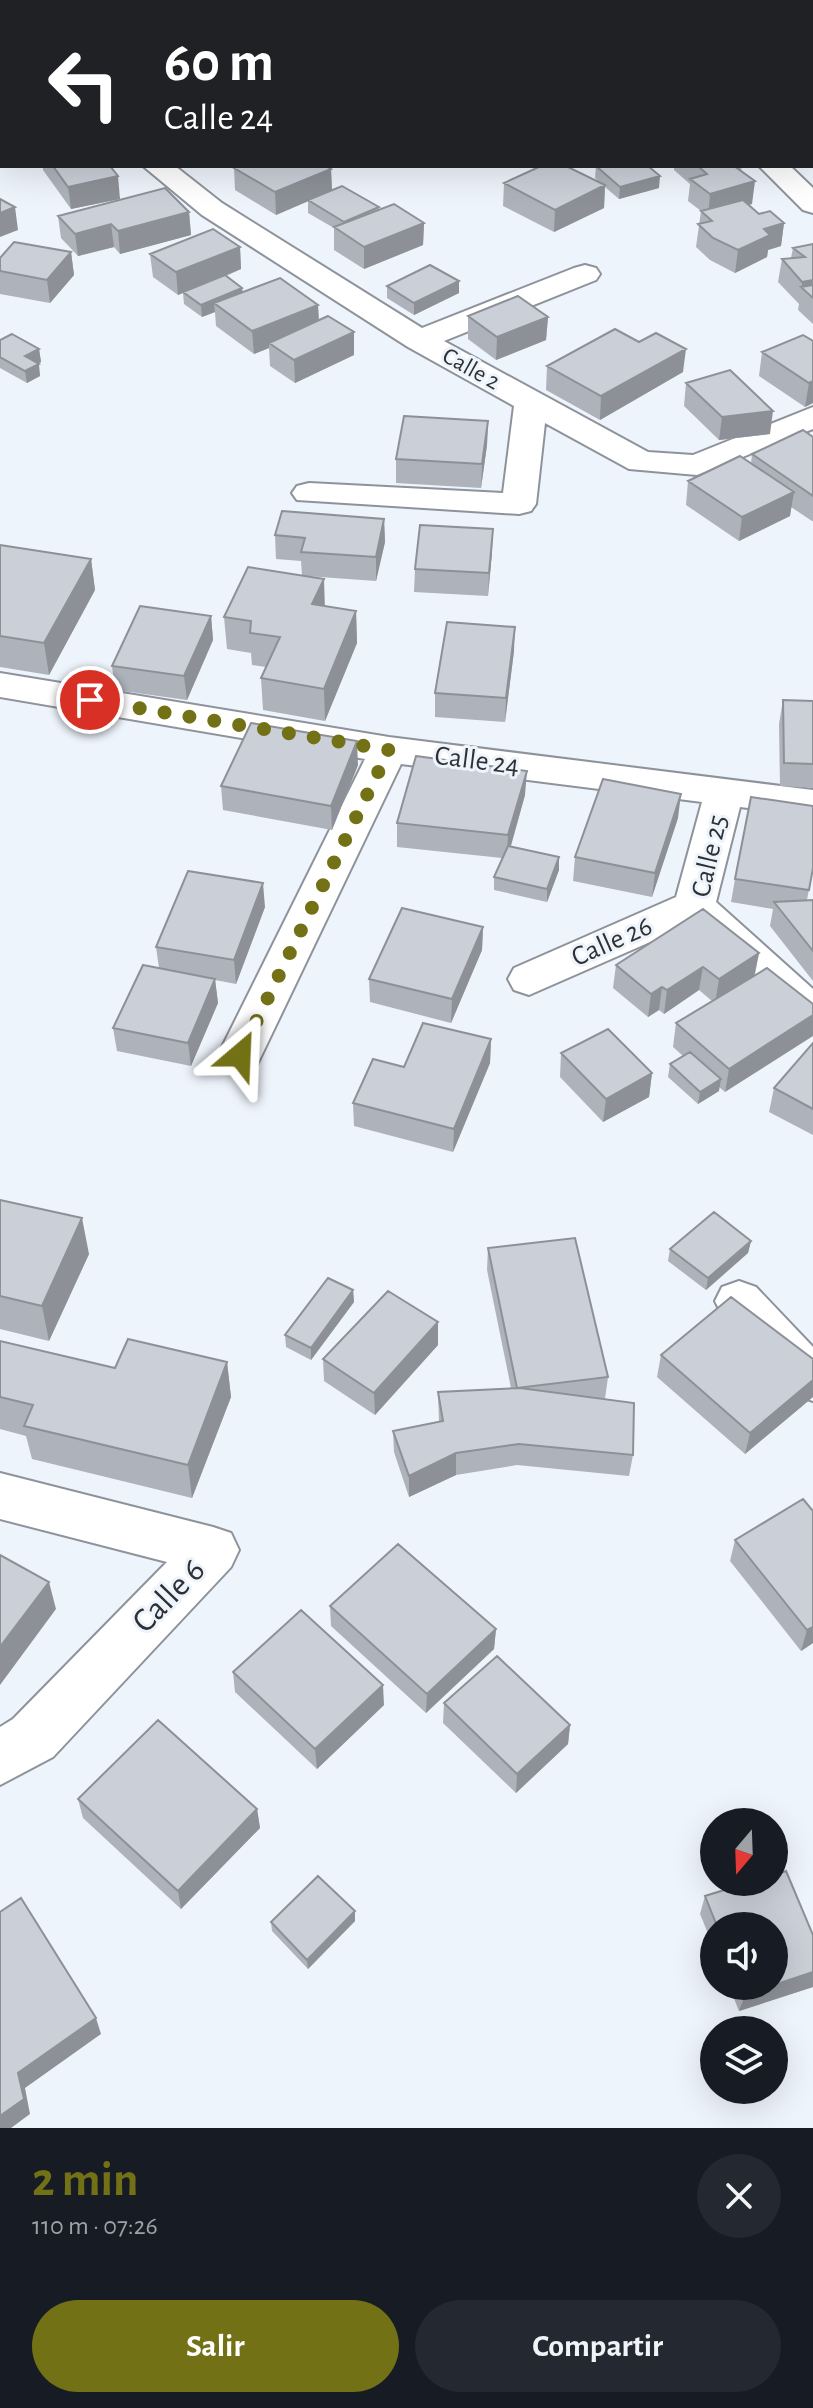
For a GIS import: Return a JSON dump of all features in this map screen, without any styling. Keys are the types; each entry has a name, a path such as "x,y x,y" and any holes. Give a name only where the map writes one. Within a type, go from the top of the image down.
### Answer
{"street":[{"name":"Calle 2","path":"160,168 212,209 419,340 641,462 697,465 813,417"},
{"path":"775,168 813,204"},
{"path":"419,340 585,274"},
{"path":"309,493 519,504 531,403"},
{"name":"Calle 24","path":"0,685 389,750 813,803"},
{"path":"240,1055 389,750"},
{"name":"Calle 25","path":"725,791 694,906 813,1014"},
{"name":"Calle 26","path":"529,979 694,906"},
{"path":"739,1301 813,1380"},
{"name":"Calle 6","path":"0,1496 213,1550 33,1738 0,1758"}],"building":[{"path":"54,168 112,168 118,176 68,187"},
{"path":"234,168 331,169 275,192"},
{"path":"537,168 570,168 605,185 555,210 504,183"},
{"path":"598,168 650,168 660,176 620,187"},
{"path":"700,168 737,168 755,181 710,194 690,179 707,174"},
{"path":"342,186 379,207 344,222 308,200"},
{"path":"165,188 189,212 118,231 111,224 75,234 58,216"},
{"path":"0,199 15,207 0,213"},
{"path":"743,200 759,214 770,211 784,223 764,229 770,235 738,250 713,238 698,224 712,221 701,211"},
{"path":"394,204 424,223 364,247 334,227"},
{"path":"213,229 240,247 176,272 150,254"},
{"path":"14,242 71,252 47,280 0,271 0,258"},
{"path":"813,244 813,280 802,282 782,259 805,257 793,248"},
{"path":"430,265 459,281 414,303 387,286"},
{"path":"225,275 242,288 201,305 183,292"},
{"path":"280,278 318,305 252,331 214,303"},
{"path":"813,285 813,298 801,287"},
{"path":"518,296 548,317 497,337 468,316"},
{"path":"328,316 354,332 294,360 269,343"},
{"path":"615,329 639,342 656,333 686,349 601,396 547,366"},
{"path":"12,334 39,349 25,356 39,364 25,371 0,357 0,340"},
{"path":"803,335 813,341 813,381 809,383 762,352"},
{"path":"730,370 773,411 722,417 686,383"},
{"path":"404,416 488,421 482,464 396,459"},
{"path":"803,430 813,437 813,496 752,454"},
{"path":"740,456 794,492 742,517 688,481"},
{"path":"282,511 384,519 376,557 301,552 305,538 275,535"},
{"path":"420,525 493,529 489,573 415,569"},
{"path":"0,545 91,559 44,643 0,636"},
{"path":"248,567 324,579 312,604 356,611 324,689 261,678 280,637 250,633 251,621 224,617"},
{"path":"140,606 211,616 184,676 112,666"},
{"path":"447,622 515,627 506,698 435,693"},
{"path":"783,700 813,701 813,764 784,763"},
{"path":"251,723 357,741 331,806 221,786"},
{"path":"416,756 527,771 508,835 397,823"},
{"path":"603,779 681,794 655,873 575,857"},
{"path":"751,797 813,806 813,868 809,890 735,879"},
{"path":"508,846 559,857 547,889 494,877"},
{"path":"188,871 263,883 234,960 156,947"},
{"path":"813,900 813,951 774,902"},
{"path":"402,908 483,927 452,999 369,979"},
{"path":"703,909 759,953 719,979 703,967 667,990 662,987 651,994 616,965"},
{"path":"143,965 215,979 188,1043 113,1028"},
{"path":"767,968 813,1004 813,1015 729,1069 676,1023"},
{"path":"423,1023 491,1039 454,1129 353,1103 373,1059 404,1067"},
{"path":"608,1029 652,1073 606,1099 561,1053"},
{"path":"813,1043 813,1109 774,1088"},
{"path":"690,1052 721,1079 700,1092 670,1064"},
{"path":"0,1200 82,1218 42,1306 0,1296"},
{"path":"714,1212 751,1241 708,1278 670,1249"},
{"path":"575,1238 608,1377 517,1388 488,1248"},
{"path":"328,1278 353,1290 311,1348 285,1335"},
{"path":"388,1291 438,1322 374,1393 323,1359"},
{"path":"731,1297 813,1359 813,1380 750,1433 661,1355"},
{"path":"128,1339 227,1362 188,1465 24,1426 33,1405 0,1397 0,1341 115,1368"},
{"path":"520,1388 634,1403 633,1455 519,1444 456,1453 409,1476 393,1431 443,1421 438,1392"},
{"path":"803,1499 813,1511 813,1627 807,1630 735,1540"},
{"path":"398,1544 496,1629 427,1694 330,1606"},
{"path":"0,1555 49,1582 0,1647"},
{"path":"301,1610 383,1685 315,1749 233,1672"},
{"path":"497,1656 570,1725 517,1774 444,1703"},
{"path":"158,1720 257,1809 178,1891 78,1799"},
{"path":"318,1876 355,1911 307,1960 271,1922"},
{"path":"788,1876 813,1935 813,1972 788,1980 788,1912 711,1912 705,1896 788,1896"},
{"path":"21,1898 96,2018 18,2073 24,2099 0,2116 0,1912"}],"route":[{"path":"90,700 389,750 240,1055"}]}
